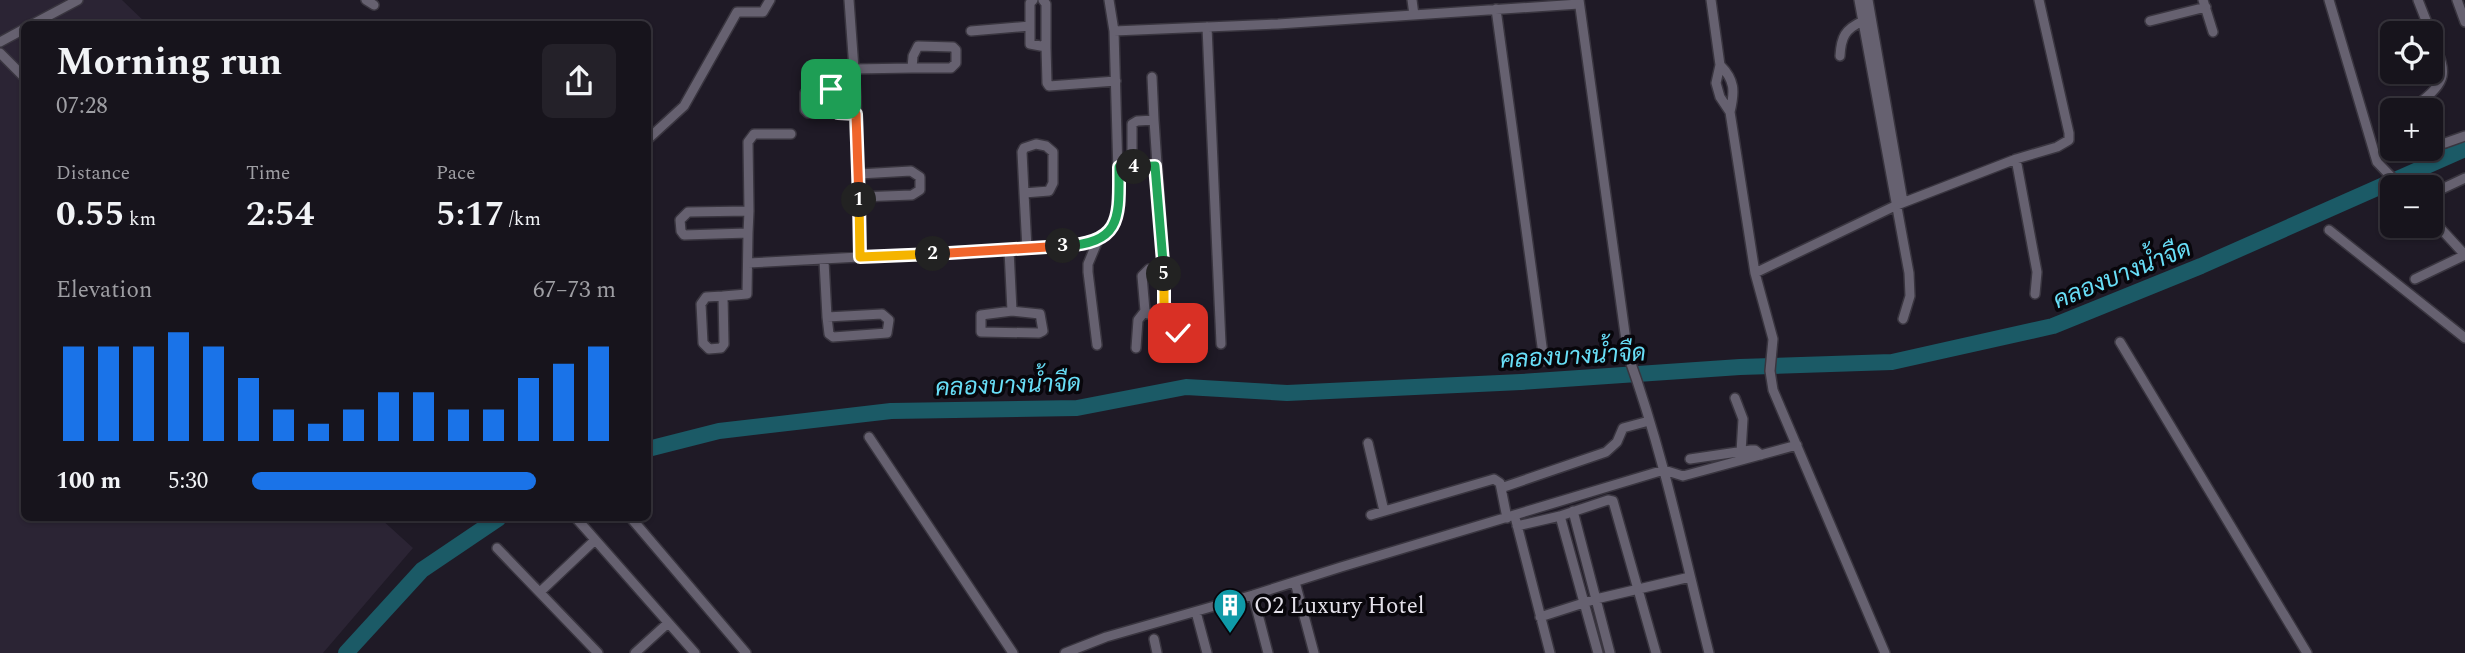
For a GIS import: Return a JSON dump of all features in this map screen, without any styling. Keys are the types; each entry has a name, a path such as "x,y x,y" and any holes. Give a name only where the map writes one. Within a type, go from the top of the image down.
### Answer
{"street":[{"path":"39,21 78,0"},
{"path":"651,136 684,106 737,12 763,12 770,0"},
{"path":"849,0 859,174 860,257"},
{"path":"1033,0 1030,3 1030,44 1046,47"},
{"path":"1043,0 1046,4 1046,83 1049,86 1116,81"},
{"path":"748,263 1027,249 1085,245 1098,240 1110,230 1119,209 1114,31 1110,0"},
{"path":"1412,0 1414,15"},
{"path":"1711,0 1720,65 1716,74 1718,91 1730,112 1755,273 1773,340 1770,371 1773,390 1885,653"},
{"path":"1859,0 1900,203"},
{"path":"1867,0 1900,203 1910,289 1903,319"},
{"path":"1755,273 1900,203 2016,159 2057,147 2069,140 2039,0"},
{"path":"2329,0 2374,150 2381,168 2388,175"},
{"path":"2418,0 2426,21"},
{"path":"2457,0 2465,22"},
{"path":"1114,31 1414,15 1579,2 1628,355 1665,470 1709,653"},
{"path":"2150,21 2204,4 2213,32"},
{"path":"1496,9 1544,361"},
{"path":"1840,56 1844,34 1849,28 1863,21"},
{"path":"971,31 1030,26"},
{"path":"1207,27 1222,344"},
{"path":"0,42 21,31"},
{"path":"854,69 951,68 956,63 956,50 948,46 918,46 913,56 912,68"},
{"path":"0,53 21,74"},
{"path":"1720,65 1731,76 1733,83 1735,93 1730,112"},
{"path":"1145,311 1148,314 1160,314 1164,305 1152,77"},
{"path":"2425,98 2440,84"},
{"path":"838,113 856,114"},
{"path":"1132,167 1132,124 1154,120"},
{"path":"723,296 724,344 721,348 709,349 703,344 701,304 706,297 747,294 748,142 754,134 791,134"},
{"path":"2445,143 2465,136"},
{"path":"1024,193 1049,191 1051,188 1053,152 1046,146 1036,144 1024,148 1024,193 1027,249"},
{"path":"2016,159 2037,272 2035,294"},
{"path":"1119,167 1155,166"},
{"path":"859,174 911,171 920,177 920,190 912,195 859,197"},
{"path":"2443,188 2465,178"},
{"path":"748,233 684,235 680,226 682,216 688,212 749,211"},
{"path":"2329,230 2465,338"},
{"path":"2415,279 2465,255 2443,231"},
{"path":"1097,345 1088,264 1098,240"},
{"path":"1009,250 1012,311"},
{"path":"824,261 827,327 833,337 883,334 887,333 890,326 887,317 882,314 827,317"},
{"path":"1136,348 1138,320 1145,311 1142,276 1149,269 1164,269"},
{"path":"1164,305 1176,321 1178,333"},
{"path":"1012,311 1040,314 1041,333 981,332 981,315 1012,311"},
{"path":"2120,342 2307,653"},
{"path":"1735,398 1743,419 1741,452"},
{"path":"1501,488 1606,452 1617,442 1627,426 1649,421"},
{"path":"869,437 1013,653"},
{"path":"1368,443 1384,511"},
{"path":"1065,653 1106,637 1665,470 1679,476 1797,445"},
{"path":"1690,459 1755,450 1761,455"},
{"path":"1371,515 1497,480 1517,526 1550,653"},
{"path":"1517,526 1560,516 1608,500 1613,501 1656,653"},
{"path":"1573,512 1610,653"},
{"path":"1560,516 1598,653"},
{"path":"579,521 695,653"},
{"path":"634,521 746,653"},
{"path":"540,592 595,540"},
{"path":"497,548 598,653"},
{"path":"1540,617 1596,599 1690,577"},
{"path":"1295,582 1314,653"},
{"path":"1253,595 1268,653"},
{"path":"1196,612 1207,653"},
{"path":"635,653 668,623"},
{"path":"1154,639 1157,653"}],"shaded area":[{"path":"0,0 122,0 144,21 21,21 21,521 383,521 413,548 323,653 0,653"}],"waterway":[{"name":"คลองบางน้ำจืด","path":"651,448 719,431 891,411 1077,408 1186,387 1287,393 1521,382 1740,367 1892,362 2053,326 2201,266 2465,149"},
{"name":"คลองบางน้ำจืด","path":"346,653 422,570 495,521"}],"place":[{"name":"O2 Luxury Hotel","path":"1230,635"}],"route":[{"path":"831,89 837,95 838,113 856,114 860,257 1090,244 1101,239 1115,222 1119,209 1119,167 1155,166 1163,255 1164,305 1176,321 1178,333"}]}
